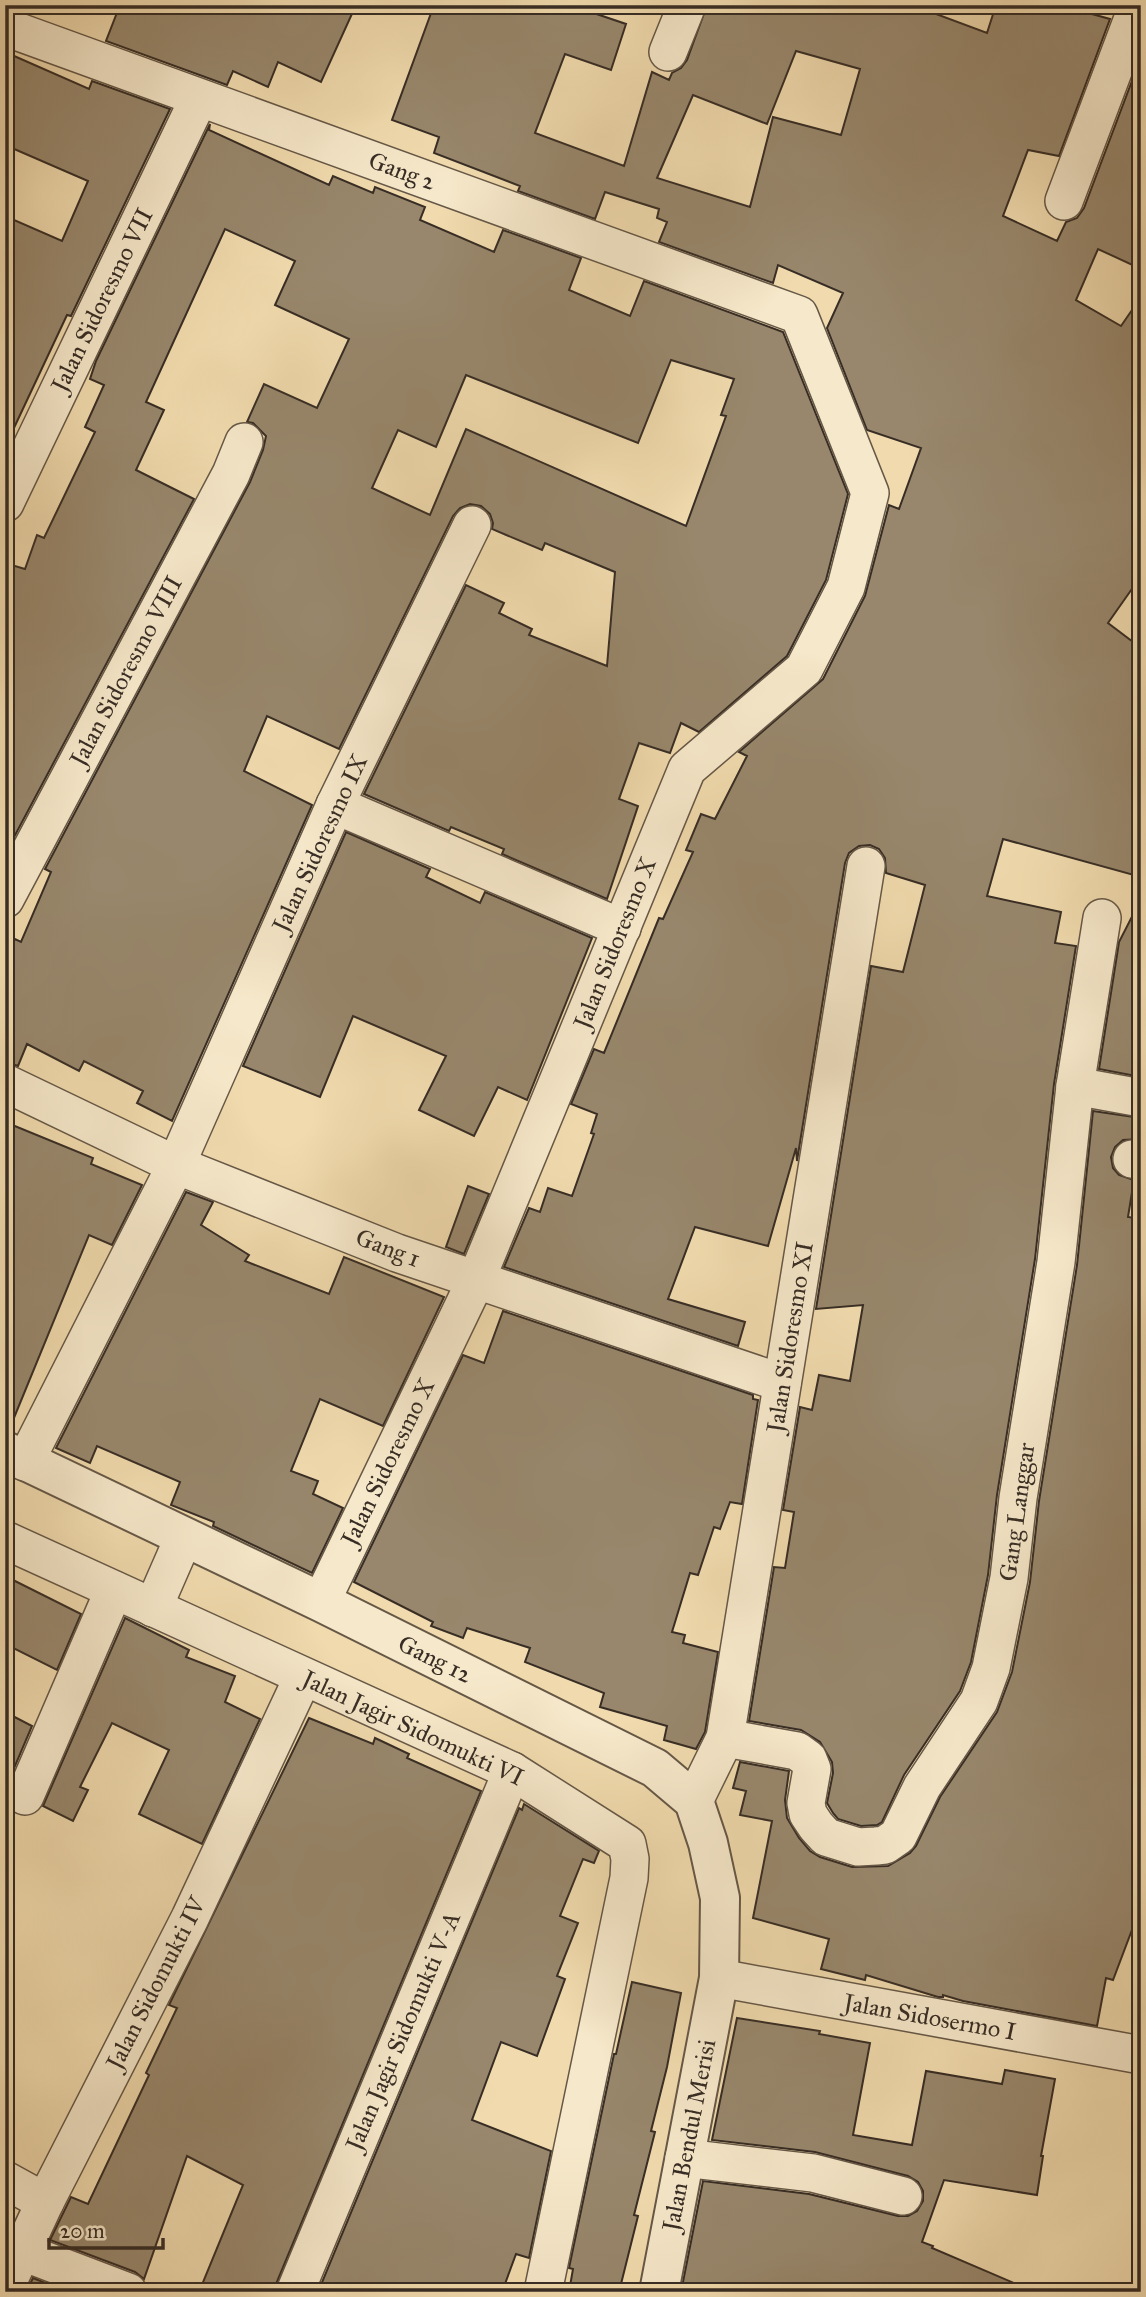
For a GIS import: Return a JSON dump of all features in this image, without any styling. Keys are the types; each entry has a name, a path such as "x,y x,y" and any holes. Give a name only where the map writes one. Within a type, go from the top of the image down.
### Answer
{"street":[{"path":"668,52 687,5"},
{"path":"1064,201 1138,5"},
{"name":"Gang 2","path":"10,25 200,98 799,314"},
{"name":"Jalan Sidoresmo VII","path":"5,503 200,98"},
{"name":"Jalan Sidoresmo X","path":"321,1602 476,1280 687,769 804,669 846,587 870,493 799,314"},
{"name":"Jalan Sidoresmo VIII","path":"5,899 232,474 244,442"},
{"name":"Jalan Sidoresmo IX","path":"15,1456 176,1165 335,805 472,525"},
{"path":"335,805 622,928"},
{"name":"Jalan Sidoresmo XI","path":"694,1801 724,1738 866,866"},
{"name":"Gang Langgar","path":"724,1738 797,1751 808,1759 812,1769 806,1803 808,1814 826,1837 858,1847 885,1845 898,1836 922,1787 979,1701 991,1668 1009,1578 1026,1447 1056,1262 1075,1086 1102,918"},
{"name":"Gang 1","path":"5,1083 176,1165 397,1253 782,1383"},
{"path":"1075,1086 1141,1098"},
{"name":"Gang 12","path":"15,1456 321,1602 654,1768 694,1801"},
{"path":"153,1608 184,1536"},
{"name":"Jalan Jagir Sidomukti VI","path":"5,1540 512,1770 627,1844 630,1859 629,1878 543,2292"},
{"path":"25,1796 114,1590"},
{"name":"Jalan Sidomukti IV","path":"5,2288 45,2202 190,1918 303,1677"},
{"name":"Jalan Jagir Sidomukti V-A","path":"295,2292 512,1770"},
{"path":"694,1801 708,1843 720,1898 719,1978"},
{"name":"Jalan Sidosermo I","path":"719,1978 1141,2055"},
{"name":"Jalan Bendul Merisi","path":"659,2292 719,1978"},
{"path":"684,2158 813,2173 903,2196"},
{"path":"5,2180 45,2202"},
{"path":"23,2252 128,2292"}],"building":[{"path":"120,5 356,5 321,82 278,62 268,87 233,71 227,85 106,41"},
{"path":"434,5 570,5 626,24 611,70 565,54 535,133 624,166 652,72 669,80 672,73 681,68 687,60 707,5 912,5 987,33 996,5 1059,5 1110,19 1059,156 1028,150 1003,216 1057,241 1066,222 1077,218 1084,208 1141,57 1141,269 1098,249 1076,300 1121,326 1141,297 1141,576 1108,623 1141,648 1141,877 1003,839 987,896 1061,912 1055,943 1076,946 1054,1084 1035,1259 997,1495 988,1575 971,1662 960,1691 904,1775 882,1822 877,1825 861,1826 838,1819 833,1813 827,1803 833,1773 832,1762 820,1742 801,1730 749,1721 774,1567 785,1568 794,1512 783,1510 800,1407 812,1410 819,1375 850,1381 863,1305 816,1309 871,966 903,972 925,885 886,873 885,858 879,849 870,845 859,846 849,853 845,863 797,1161 796,1148 768,1246 695,1227 668,1299 745,1322 738,1346 504,1267 529,1208 540,1212 548,1188 572,1196 594,1134 591,1133 597,1114 571,1104 594,1049 604,1053 659,918 663,919 693,852 686,850 701,814 715,819 747,756 739,752 823,679 865,596 889,505 899,509 921,448 867,430 827,328 843,293 778,265 773,283 659,242 667,222 657,218 659,209 605,192 595,219 518,191 520,186 434,153 439,137 392,120","holes":["796,51 860,69 841,135 773,117 750,207 657,178 693,95 767,124"]},
{"path":"5,52 89,89 92,81 170,109 71,316 67,315 5,447 5,216 62,241 88,181 5,145"},
{"path":"210,124 209,130 329,185 333,176 373,193 375,187 425,207 420,220 494,252 503,230 581,258 569,290 630,316 644,281 783,332 848,494 826,580 787,656 699,732 681,723 670,753 639,743 619,799 638,806 607,899 502,854 504,849 451,827 449,831 364,794 466,585 504,603 499,613 532,629 529,635 607,666 615,572 545,543 542,550 492,529 490,514 481,506 470,504 460,508 453,516 339,749 267,716 244,771 312,805 172,1121 137,1103 143,1091 84,1061 79,1071 27,1044 18,1066 5,1062 5,958 15,939 21,942 51,872 45,869 250,482 266,436 253,423 247,422 264,384 317,408 349,339 275,305 295,261 225,229 146,402 164,410 136,470 194,499 13,839 5,836 5,563 25,569 37,535 44,538 95,432 85,427 104,385 90,379 96,361","holes":["671,360 734,379 721,415 726,416 686,526 466,429 430,515 372,488 398,430 436,447 466,375 638,443"]},
{"path":"346,832 430,869 426,877 480,903 485,892 592,938 527,1100 498,1087 474,1136 419,1110 446,1056 353,1016 320,1097 243,1066"},
{"path":"1141,899 1141,1077 1099,1069 1119,942"},
{"path":"1093,1111 1141,1118 1141,1139 1123,1140 1115,1147 1111,1157 1113,1168 1119,1175 1134,1180 1128,1217 1141,1219 1141,1906 1113,1980 1106,1978 1097,2026 943,1995 938,1997 866,1975 865,1980 821,1969 829,1939 753,1918 772,1821 740,1815 746,1791 733,1788 740,1762 789,1771 785,1800 787,1818 810,1851 852,1867 888,1866 910,1853 916,1846 940,1797 997,1712 1012,1672 1030,1582 1039,1501 1077,1265"},
{"path":"5,1122 93,1158 91,1164 142,1185 112,1245 89,1235 9,1430 5,1429"},
{"path":"468,1186 489,1194 464,1254 446,1247"},
{"path":"186,1192 213,1202 201,1225 249,1255 245,1261 329,1294 344,1257 444,1297 383,1426 320,1399 291,1471 318,1481 313,1494 343,1508 312,1573 213,1526 214,1522 171,1505 180,1482 97,1446 90,1463 56,1448"},
{"path":"503,1311 753,1395 753,1399 758,1400 742,1504 730,1502 720,1529 714,1527 698,1575 690,1573 672,1632 685,1635 683,1643 718,1652 705,1732 696,1749 664,1740 667,1726 600,1707 604,1693 525,1662 530,1648 467,1628 463,1638 431,1626 433,1622 354,1582 463,1355 484,1363"},
{"path":"5,1576 81,1614 57,1670 5,1644"},
{"path":"125,1618 189,1650 186,1657 235,1676 225,1702 260,1719 202,1844 139,1814 169,1750 112,1723 80,1787 88,1790 73,1821 43,1806"},
{"path":"5,1712 32,1726 6,1787 5,1787"},
{"path":"309,1718 373,1744 375,1738 409,1754 407,1758 481,1791 274,2292 199,2292 243,2185 187,2156 144,2279 135,2272 50,2240 71,2197 88,2204 149,2075 146,2073 177,2008 169,2005"},
{"path":"524,1804 599,1851 594,1863 583,1859 560,1916 578,1923 557,1976 565,1979 537,2056 501,2042 472,2120 551,2151 529,2258 516,2254 502,2292 318,2292 519,1808 522,1810"},
{"path":"632,1982 681,1993 651,2131 655,2132 634,2215 638,2216 619,2292 569,2292 573,2269 569,2268"},
{"path":"737,2018 820,2031 819,2034 870,2043 853,2135 912,2145 926,2071 1002,2084 1005,2070 1055,2079 1037,2195 944,2180 922,2242 1035,2292 681,2292 703,2181 809,2194 898,2216 908,2216 917,2211 923,2201 923,2191 918,2182 908,2176 815,2152 712,2140"},
{"path":"33,2278 68,2292 26,2292"}]}
